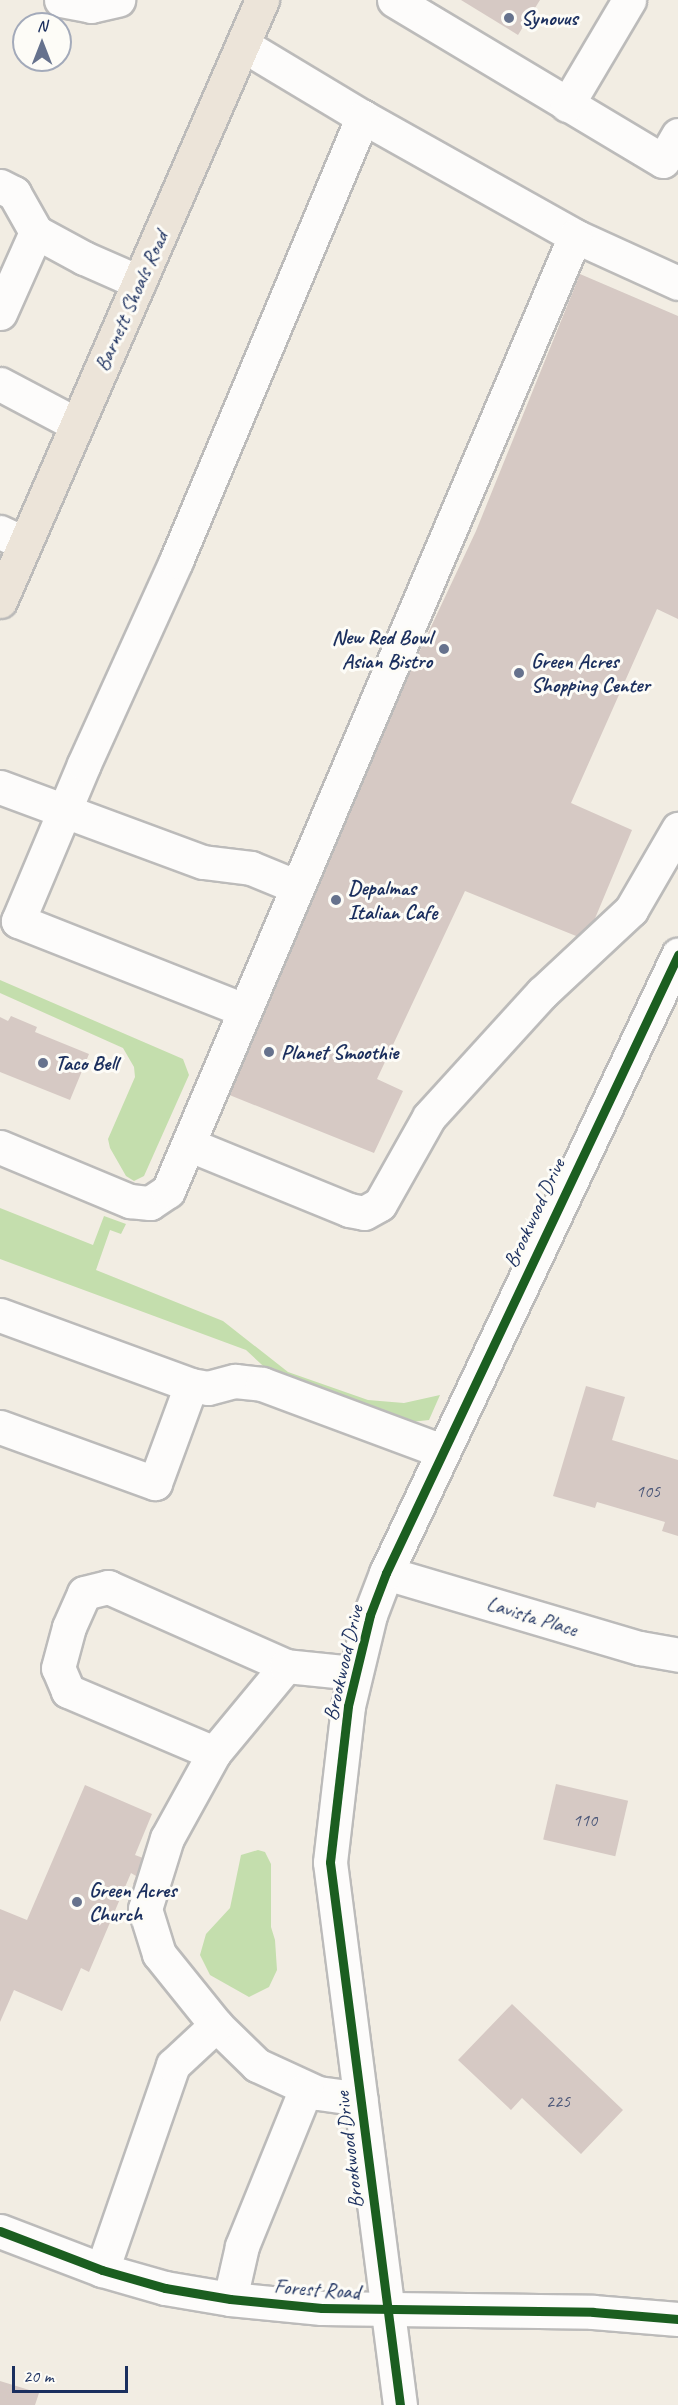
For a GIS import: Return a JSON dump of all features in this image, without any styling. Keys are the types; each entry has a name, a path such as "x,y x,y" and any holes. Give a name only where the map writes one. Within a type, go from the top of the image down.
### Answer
{"main road":[{"name":"Barnett Shoals Road","path":"0,601 12,538 76,424 262,0"}],"street":[{"path":"61,0 91,6 118,0"},
{"path":"394,0 663,161 678,135"},
{"path":"567,105 629,0"},
{"path":"243,45 363,117 575,236 678,283"},
{"path":"244,1011 18,921 176,561 363,117"},
{"path":"0,186 14,193 36,232 84,258 140,282"},
{"path":"0,313 36,232"},
{"path":"0,1147 130,1201 150,1203 168,1191 190,1145 244,1011 575,236"},
{"path":"0,384 76,424"},
{"path":"0,786 203,862 251,868 297,887"},
{"path":"190,1145 349,1210 364,1213 380,1204 429,1117 542,993 631,910 678,829"},
{"name":"Brookwood Drive","path":"400,2405 330,1862 354,1673 370,1615 386,1573 678,955"},
{"path":"0,1315 191,1384 208,1388 235,1381 262,1384 442,1451"},
{"path":"0,1427 155,1483 191,1384"},
{"name":"Lavista Place","path":"386,1573 640,1648 678,1655"},
{"path":"214,1753 68,1691 58,1668 69,1627 84,1593 108,1587 286,1666 354,1673"},
{"path":"286,1666 214,1753 167,1838 145,1909 159,1954 216,2025 257,2065 318,2093 362,2099"},
{"path":"102,2270 173,2065 216,2025"},
{"path":"230,2300 242,2246 306,2088"},
{"name":"Forest Road","path":"0,2231 102,2270 165,2288 230,2300 387,2311 592,2312 678,2319"}],"green space":[{"path":"0,980 183,1059 189,1075 144,1176 134,1181 126,1176 110,1148 108,1139 135,1077 134,1067 123,1048 0,993"},
{"path":"0,1208 93,1245 104,1216 126,1224 121,1234 110,1230 96,1270 223,1321 288,1372 368,1400 404,1403 440,1395 429,1420 402,1423 274,1376 246,1350 0,1259"},
{"path":"258,1850 265,1852 271,1864 271,1927 275,1940 277,1970 269,1987 249,1997 210,1975 200,1955 206,1934 230,1908 241,1855"}],"building":[{"name":"Synovus","path":"461,0 540,0 518,35"},
{"name":"Green Acres Shopping Center","path":"580,274 678,316 678,619 657,609 571,803 632,830 586,940 465,891 377,1079 403,1091 374,1153 227,1094 384,727 476,531"},
{"name":"Taco Bell","path":"11,1016 37,1027 35,1032 89,1054 70,1100 0,1072 0,1017 8,1021"},
{"path":"586,1386 625,1397 612,1440 678,1460 678,1536 662,1531 665,1522 597,1502 595,1508 553,1496"},
{"path":"556,1784 628,1801 615,1856 543,1840"},
{"name":"Green Acres Church","path":"85,1785 152,1814 135,1855 143,1858 147,1848 157,1895 133,1884 136,1876 131,1873 89,1972 81,1968 62,2011 14,1990 0,2022 0,1909 27,1920"},
{"path":"512,2004 623,2110 581,2154 522,2098 511,2110 458,2060"},
{"path":"0,2381 39,2393 35,2405 0,2405"}],"cycle path":[{"path":"400,2405 330,1862 348,1706 370,1615 386,1573 678,955"},
{"path":"0,2231 102,2270 165,2288 230,2299 322,2308 593,2312 678,2319"}],"place":[{"name":"Synovus","path":"509,18"},
{"name":"New Red Bowl Asian Bistro","path":"444,649"},
{"name":"Green Acres Shopping Center","path":"519,673"},
{"name":"Depalmas Italian Cafe","path":"336,900"},
{"name":"Planet Smoothie","path":"269,1052"},
{"name":"Taco Bell","path":"43,1063"},
{"name":"Green Acres Church","path":"77,1902"}]}
